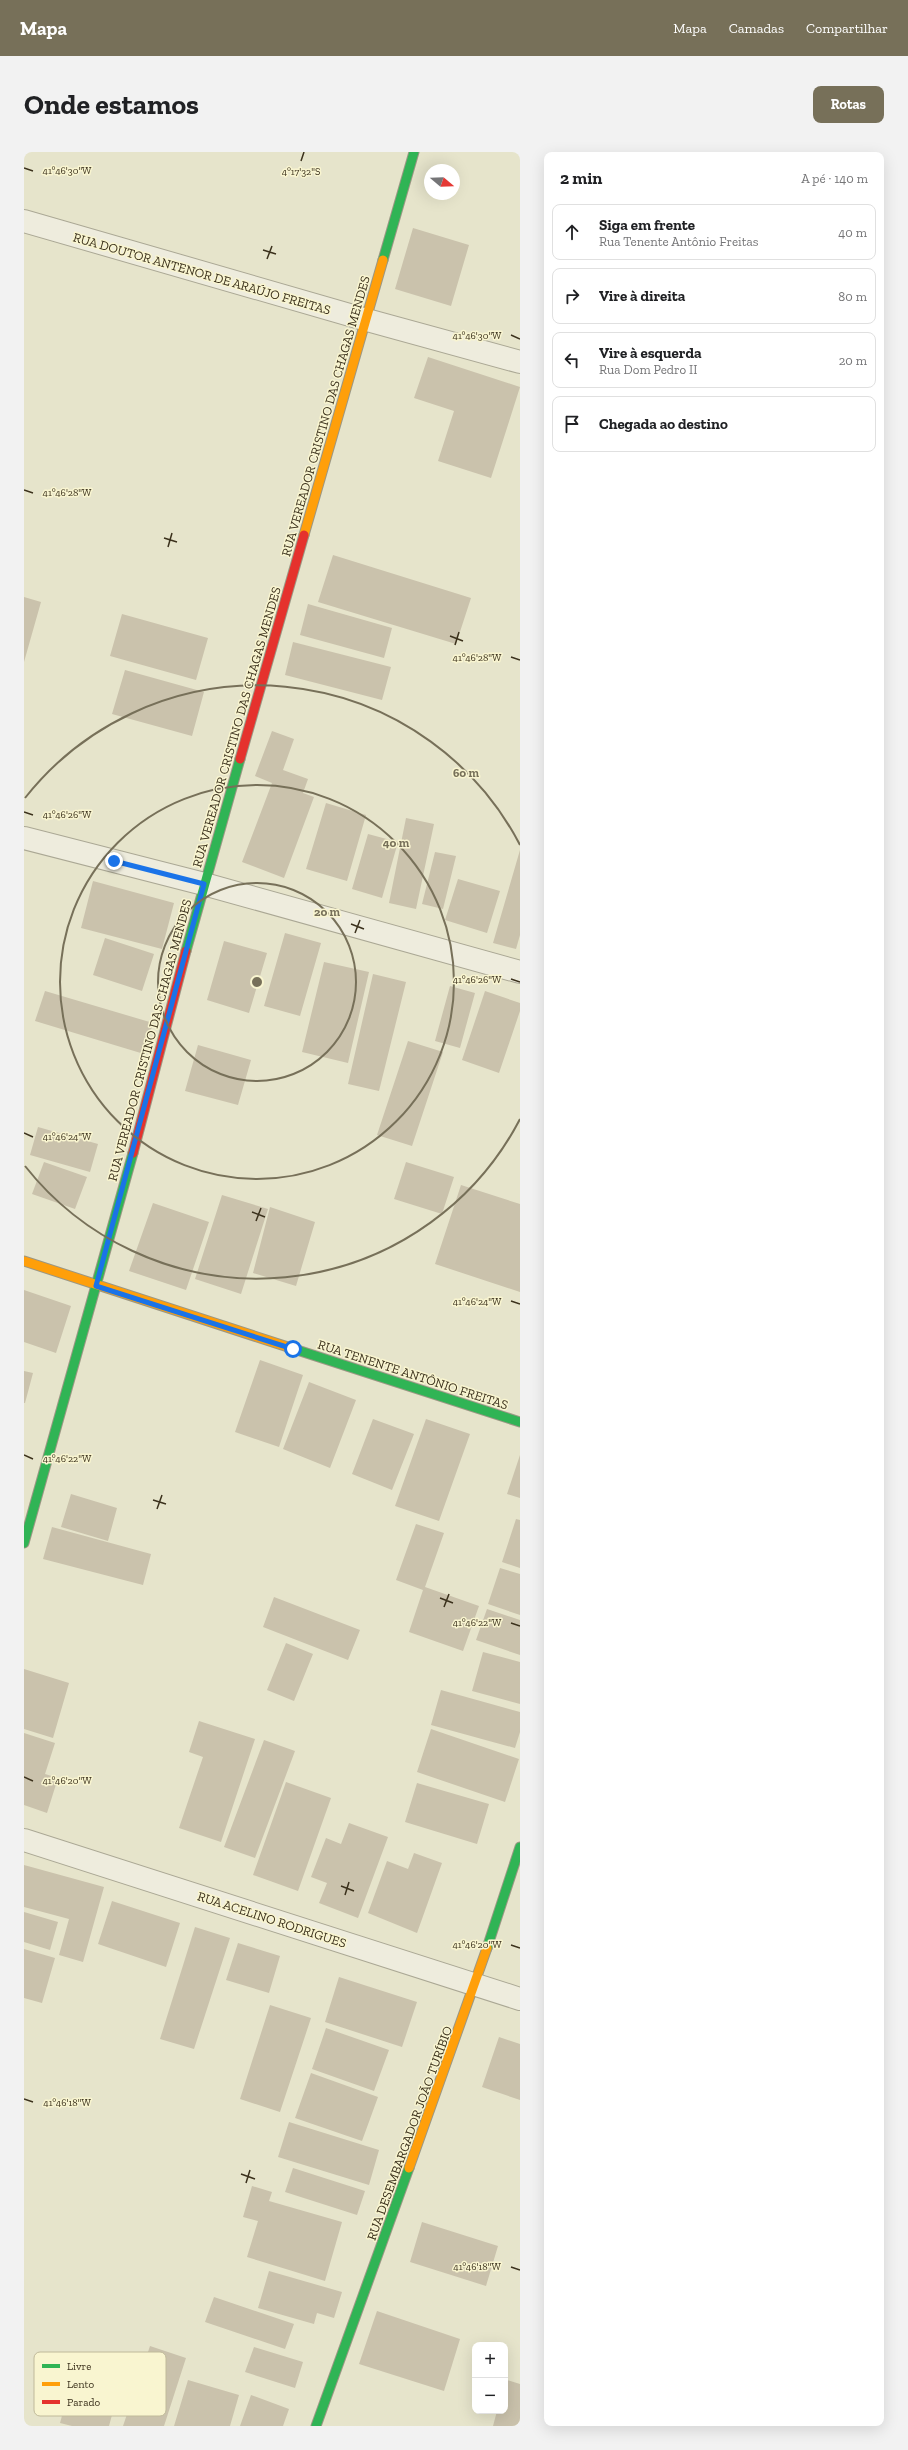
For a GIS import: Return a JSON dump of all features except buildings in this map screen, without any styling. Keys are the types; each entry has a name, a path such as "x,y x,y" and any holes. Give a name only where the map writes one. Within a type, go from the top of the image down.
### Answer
{"street":[{"name":"RUA VEREADOR CRISTINO DAS CHAGAS MENDES","path":"24,1543 96,1286 204,884 414,152"},
{"name":"RUA DOUTOR ANTENOR DE ARAÚJO FREITAS","path":"24,222 366,320 520,362"},
{"path":"24,838 204,884 520,972"},
{"name":"RUA TENENTE ANTÔNIO FREITAS","path":"24,1261 96,1286 520,1422"},
{"name":"RUA ACELINO RODRIGUES","path":"24,1840 520,1999"},
{"name":"RUA DESEMBARGADOR JOÃO TURÍBIO","path":"316,2426 476,1984 520,1847"}],"traffic: fast":[{"path":"383,260 414,152"},
{"path":"186,951 240,759"},
{"path":"24,1543 133,1153"},
{"path":"291,1348 520,1422"},
{"path":"487,1948 520,1847"},
{"path":"316,2426 409,2168"}],"traffic: slow":[{"path":"304,535 383,260"},
{"path":"24,1261 291,1348"},
{"path":"409,2168 487,1948"}],"traffic: jam":[{"path":"240,759 304,535"},
{"path":"133,1153 186,951"}],"route":[{"path":"114,861 204,884 96,1286 293,1349"}]}
